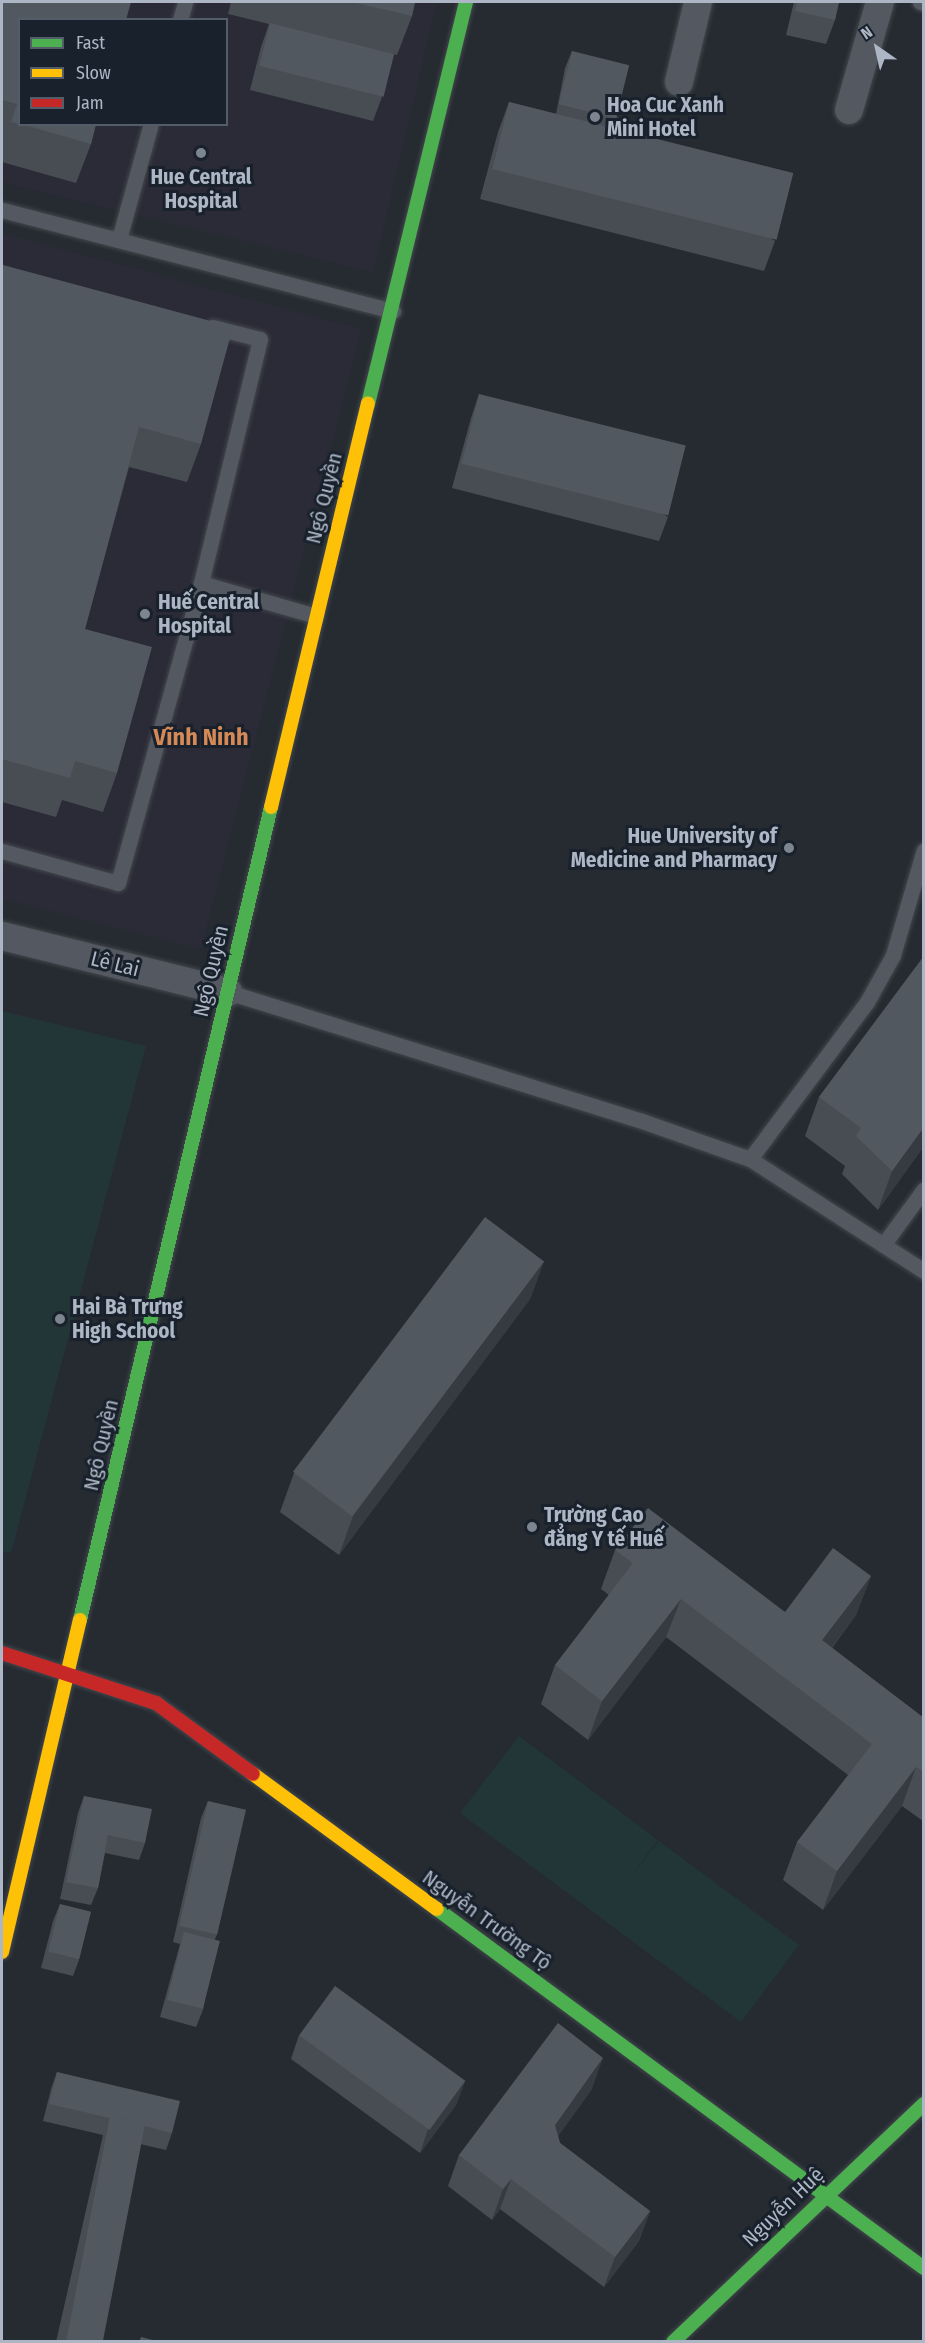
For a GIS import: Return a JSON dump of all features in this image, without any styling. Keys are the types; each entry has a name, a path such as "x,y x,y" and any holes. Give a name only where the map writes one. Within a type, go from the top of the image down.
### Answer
{"street":[{"name":"Ngô Quyền","path":"2,1952 70,1672 316,616 393,312 466,2"},
{"path":"679,82 698,2"},
{"path":"849,110 880,2"},
{"name":"Lê Lai","path":"2,936 228,992"},
{"name":"Nguyễn Trường Tộ","path":"2,1653 70,1672 156,1703 924,2268"},
{"name":"Nguyễn Huệ","path":"673,2342 825,2195 924,2104"}],"lane":[{"path":"181,18 185,2"},
{"path":"119,239 150,126"},
{"path":"2,210 393,312"},
{"path":"2,851 118,883 201,583 260,339 193,322"},
{"path":"201,583 316,616"},
{"path":"750,1159 872,993 893,955 924,850"},
{"path":"228,992 642,1121 750,1159 924,1271"},
{"path":"883,1245 924,1189"}],"shaded area":[{"name":"Hue Central Hospital","path":"2,2 437,2 373,273 2,182"},
{"name":"Huế Central Hospital","path":"2,233 362,329 201,949 2,899"},
{"path":"2,1011 146,1046 11,1553 2,1551"},
{"path":"519,1736 658,1840 630,1878 659,1841 799,1945 741,2022 460,1813"}],"building":[{"path":"2,2 131,2 127,18 18,18 18,124 11,122 17,104 2,100"},
{"path":"352,2 415,2 412,16"},
{"path":"797,2 839,2 835,20 795,11"},
{"path":"270,23 394,54 384,97 259,66"},
{"path":"572,51 629,65 616,119 559,104"},
{"path":"509,102 793,173 777,240 492,169"},
{"path":"28,126 96,126 91,144"},
{"path":"3,265 233,327 201,444 139,427 85,629 152,647 117,773 75,761 70,778 2,759"},
{"path":"479,394 686,446 668,515 462,464"},
{"path":"924,956 924,1127 892,1171 856,1136 861,1128 819,1097"},
{"path":"485,1217 544,1262 352,1516 293,1472"},
{"path":"648,1508 785,1612 833,1548 871,1576 822,1640 924,1718 924,1772 916,1767 837,1871 797,1842 872,1744 681,1599 602,1701 555,1665 633,1563 615,1550"},
{"path":"84,1796 152,1809 145,1843 108,1835 98,1888 66,1882"},
{"path":"208,1801 246,1810 217,1934 179,1926"},
{"path":"60,1904 91,1912 79,1959 48,1952"},
{"path":"184,1932 220,1941 203,2009 167,2000"},
{"path":"335,1986 465,2081 429,2130 299,2035"},
{"path":"558,2023 603,2058 555,2125 560,2143 650,2211 615,2257 511,2179 503,2189 459,2155"},
{"path":"57,2072 180,2101 172,2133 144,2126 145,2123 110,2116 110,2118 49,2104"},
{"path":"110,2116 145,2123 103,2342 66,2342"},
{"path":"141,2337 160,2342 139,2342"}],"traffic: fast":[{"path":"368,404 466,2"},
{"path":"80,1620 271,807"},
{"path":"437,1909 924,2268"},
{"path":"673,2342 924,2104"}],"traffic: slow":[{"path":"271,807 368,404"},
{"path":"2,1952 80,1620"},
{"path":"253,1774 437,1909"}],"traffic: jam":[{"path":"2,1653 156,1703 253,1774"}],"place":[{"name":"Hoa Cuc Xanh Mini Hotel","path":"595,117"},
{"name":"Hue Central Hospital","path":"201,153"},
{"name":"Huế Central Hospital","path":"145,614"},
{"name":"Hue University of Medicine and Pharmacy","path":"789,848"},
{"name":"Hai Bà Trưng High School","path":"60,1319"},
{"name":"Trường Cao đẳng Y tế Huế","path":"532,1527"}],"district":[{"name":"Vĩnh Ninh","path":"201,738"}]}
